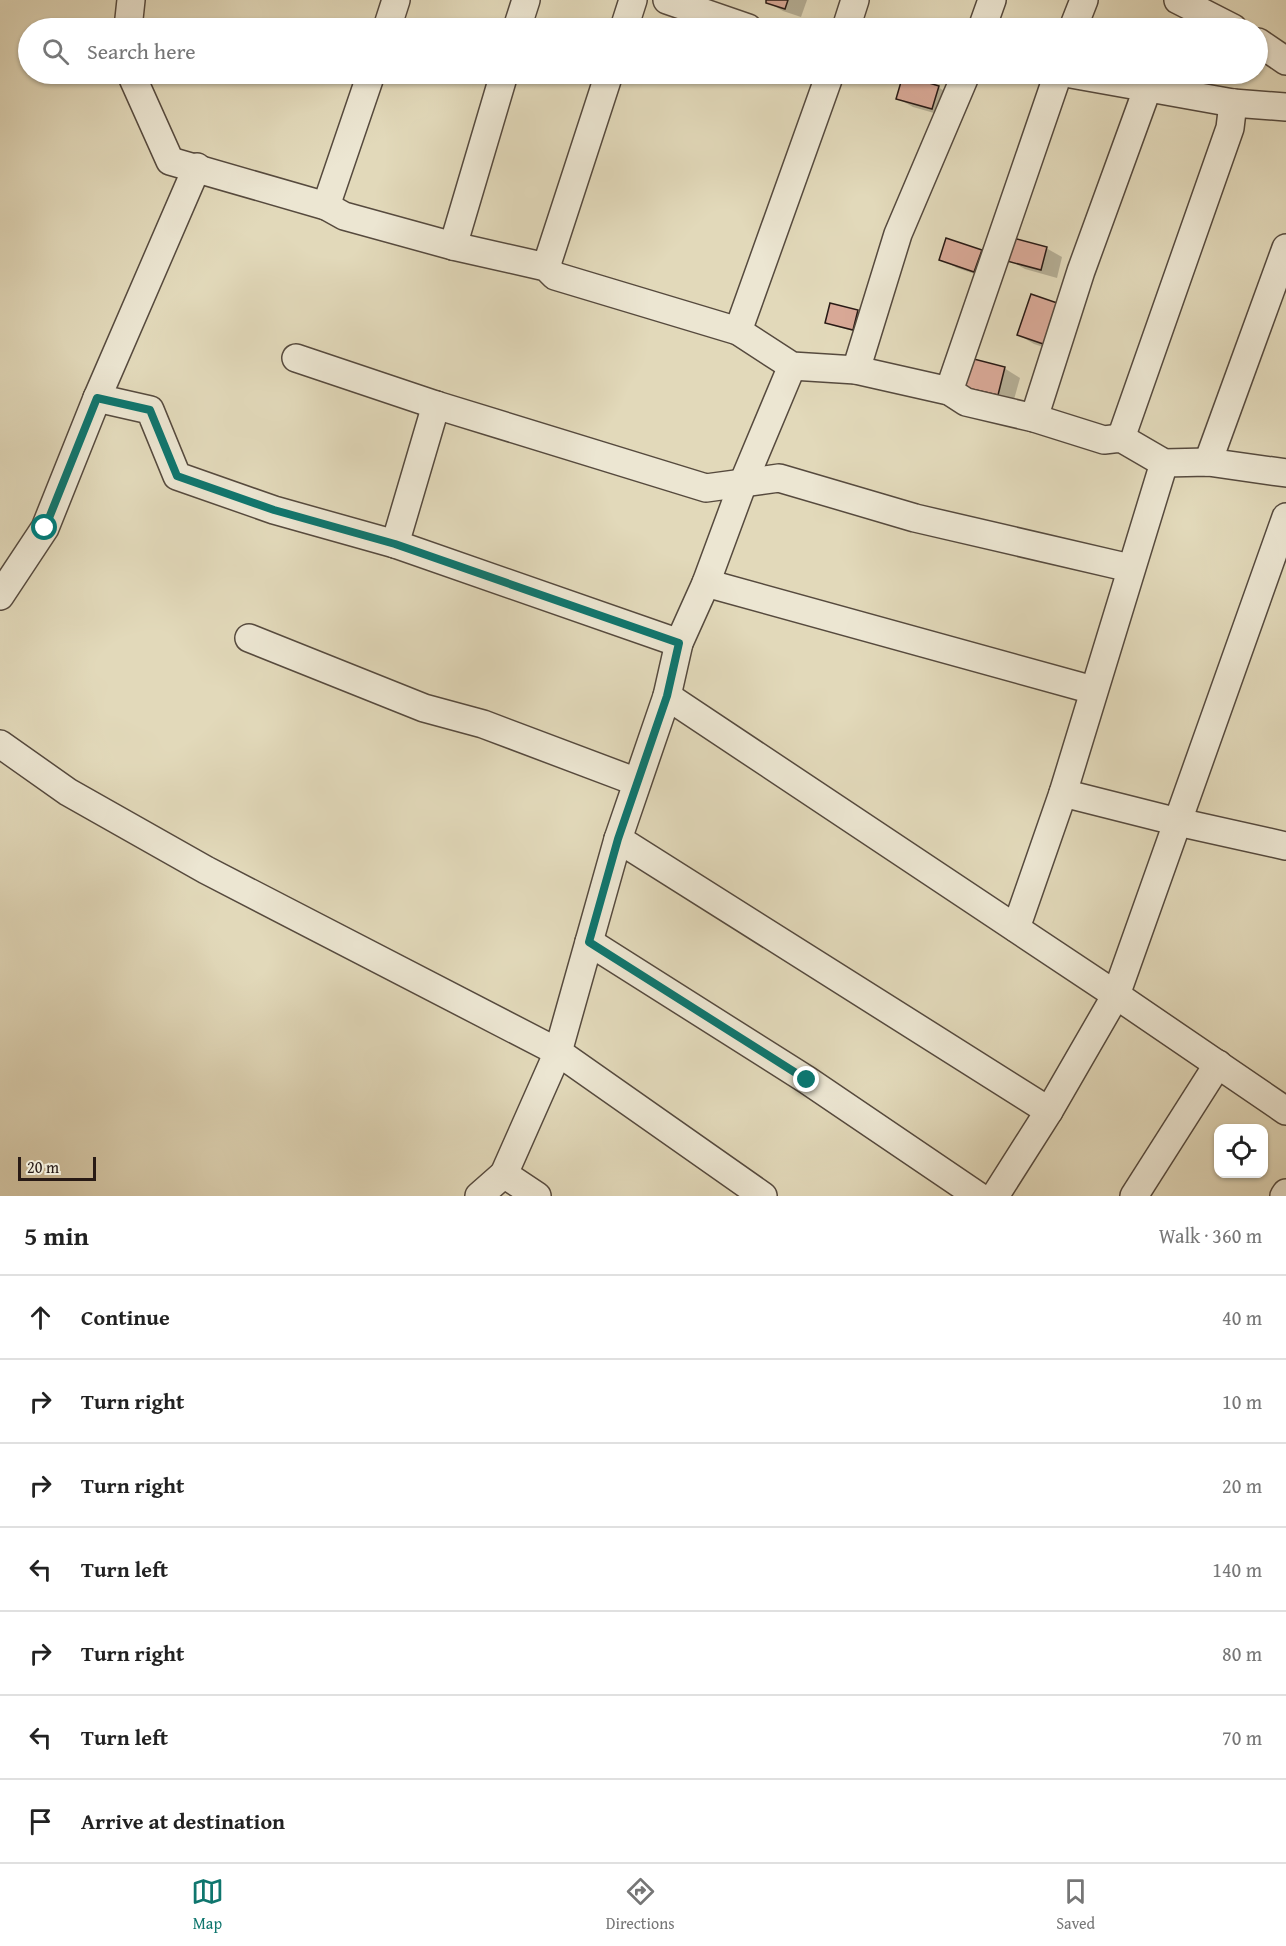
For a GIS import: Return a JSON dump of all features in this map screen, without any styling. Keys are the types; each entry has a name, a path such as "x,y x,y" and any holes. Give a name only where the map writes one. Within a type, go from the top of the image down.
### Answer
{"street":[{"path":"129,18 131,0"},
{"path":"390,18 396,0"},
{"path":"521,18 526,0"},
{"path":"627,18 633,0"},
{"path":"667,0 719,18"},
{"path":"849,18 855,0"},
{"path":"986,18 992,0"},
{"path":"1078,18 1084,0"},
{"path":"1178,0 1213,18"},
{"path":"1268,49 1286,61"},
{"path":"135,84 170,161 326,206 344,216 453,246 546,267 555,276 738,332 792,366 856,370 949,391 966,402 1034,418 1104,440 1120,438 1164,463 1208,462 1286,473"},
{"path":"326,206 368,84"},
{"path":"453,246 501,84"},
{"path":"546,267 606,84"},
{"path":"738,332 826,84"},
{"path":"856,370 898,234 962,84"},
{"path":"949,391 1055,84"},
{"path":"1130,84 1233,103 1286,107"},
{"path":"1034,418 1081,271 1148,87"},
{"path":"1120,438 1230,128 1233,103"},
{"path":"0,596 45,528 97,398 197,167"},
{"path":"1208,462 1286,248"},
{"path":"296,358 436,405 706,488 779,478 915,518 1130,568"},
{"path":"479,1196 504,1174 558,1052 618,839 667,696 679,643 706,583 743,483 792,366"},
{"path":"97,398 150,410 177,476 274,510 395,544 679,643"},
{"path":"395,544 436,405"},
{"path":"1016,928 1063,794 1130,568 1164,463"},
{"path":"995,1196 1049,1111 1116,995 1286,517"},
{"path":"706,583 1093,690"},
{"path":"249,638 424,708 483,724 637,782"},
{"path":"667,696 1286,1111"},
{"path":"0,744 68,792 206,870 558,1052 763,1196"},
{"path":"1063,794 1286,846"},
{"path":"618,839 1049,1111"},
{"path":"589,942 807,1080 978,1196"},
{"path":"1134,1196 1218,1064"},
{"path":"504,1174 537,1196"}],"building":[{"path":"766,0 788,0 785,9 766,3"},
{"path":"900,84 939,86 932,109 896,99"},
{"path":"946,238 982,250 974,272 939,260"},
{"path":"1013,238 1047,247 1041,270 1007,261"},
{"path":"1031,294 1063,305 1049,346 1017,335"},
{"path":"830,303 858,310 853,330 825,323"},
{"path":"970,358 1005,367 998,395 963,387"}],"route":[{"path":"45,528 97,398 150,410 177,476 274,510 395,544 679,643 667,696 618,839 589,942 807,1080"}]}
